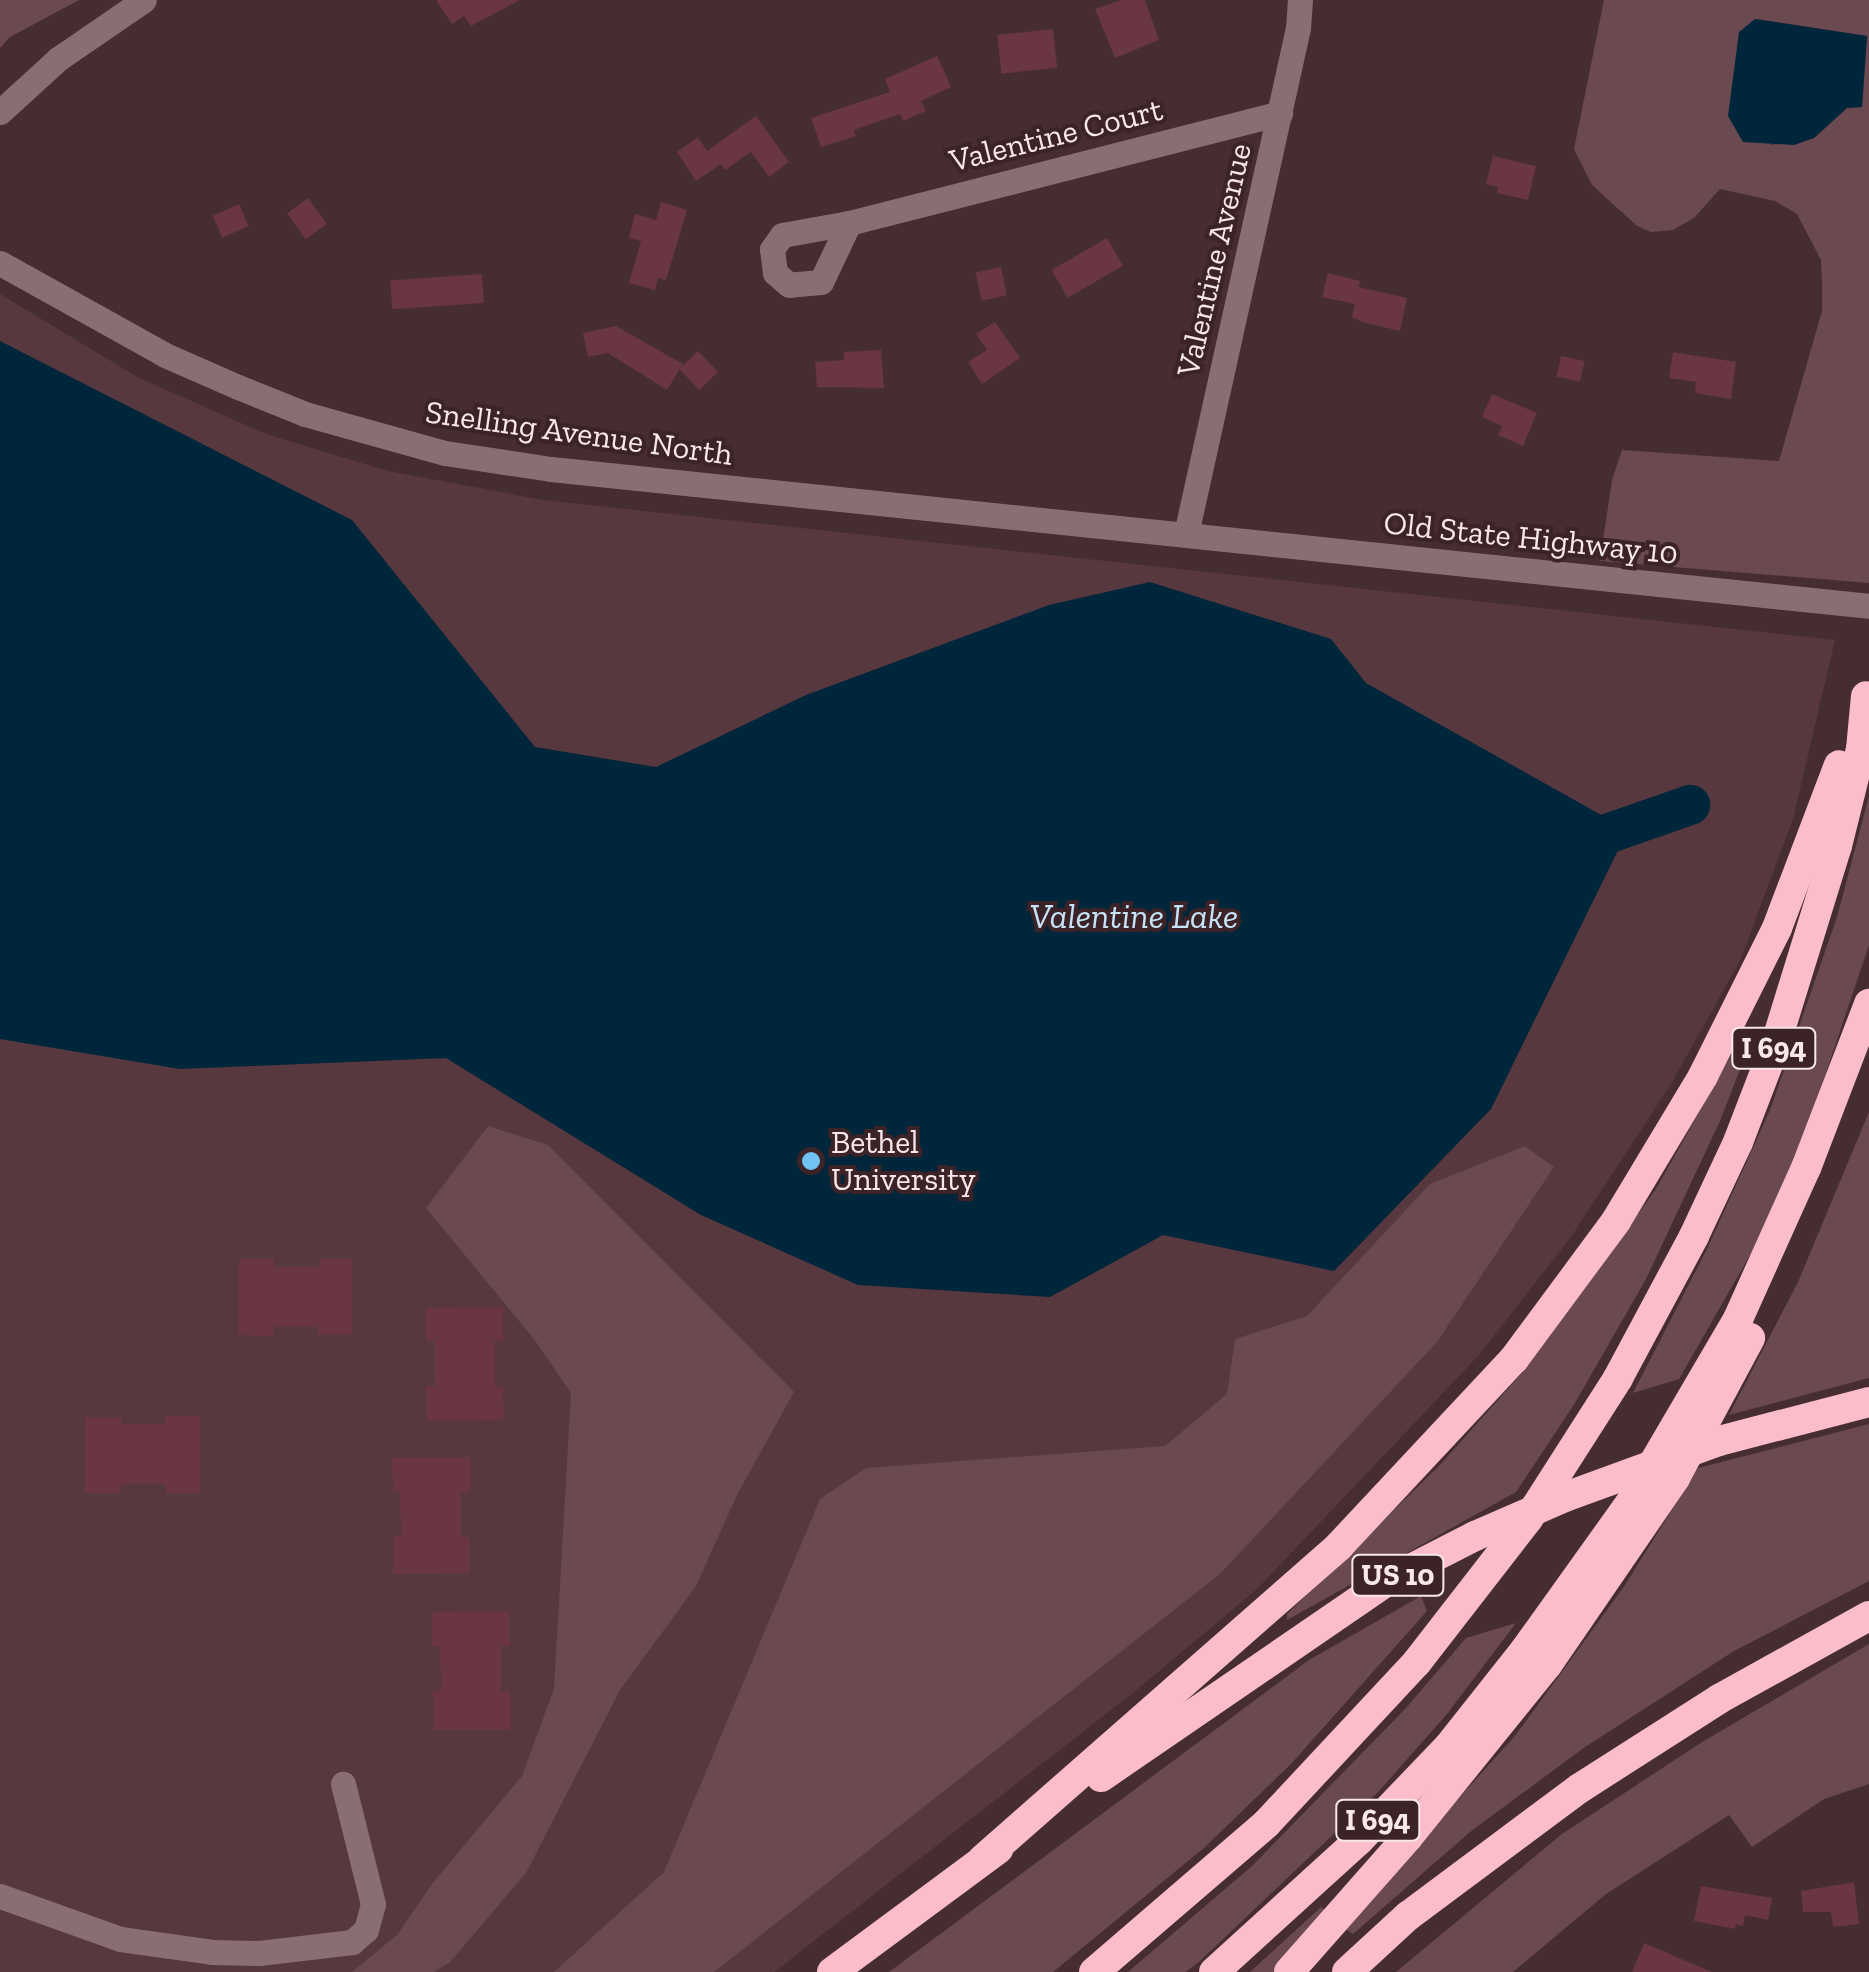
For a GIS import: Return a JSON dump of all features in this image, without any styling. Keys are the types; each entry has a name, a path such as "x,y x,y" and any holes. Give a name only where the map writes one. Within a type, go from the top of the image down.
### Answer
{"highway":[{"name":"I 694","path":"1094,1972 1266,1824 1417,1662 1528,1519 1618,1378 1694,1236 1738,1142 1775,1046 1837,846 1861,749 1868,692"},
{"path":"983,1859 1339,1546 1466,1415 1552,1310 1652,1166 1736,1013 1808,852 1868,692"},
{"name":"I 694","path":"1747,1323 1869,1004"},
{"path":"1289,1972 1408,1837 1536,1658 1676,1478 1747,1323 1835,1148 1869,1049"},
{"name":"US 10","path":"832,1972 983,1859 1387,1580 1565,1497 1719,1441 1869,1402"},
{"path":"1348,1972 1408,1916 1580,1788 1719,1699 1869,1616"},
{"name":"I 694","path":"1214,1972 1360,1840 1536,1658"}],"street":[{"path":"0,112 58,59 144,0"},
{"name":"Valentine Avenue","path":"1186,534 1280,113 1300,0"},
{"name":"Valentine Court","path":"848,223 1280,113"},
{"name":"Snelling Avenue North","path":"0,263 165,355 238,387 319,418 446,452 551,469 1186,534"},
{"name":"Old State Highway 10","path":"1186,534 1869,606"},
{"path":"0,1896 120,1939 212,1952 259,1952 352,1942 366,1930 374,1904 343,1784"}],"shaded area":[{"path":"0,0 79,0 10,37 0,48"},
{"path":"1604,0 1869,0 1869,583 1600,561 1612,480 1622,450 1779,461 1822,311 1821,260 1797,214 1775,201 1720,189 1694,218 1673,230 1651,232 1637,226 1592,185 1574,149","holes":["1756,19 1867,36 1862,107 1847,108 1814,138 1771,145"]},
{"name":"Bethel University","path":"0,294 139,378 266,434 388,471 543,500 1835,640 1793,819 1740,961 1671,1084 1571,1237 1479,1355 1257,1589 1133,1693 774,1972 0,1972"},
{"path":"1869,796 1869,945 1810,1120 1757,1243 1679,1379 1633,1393 1707,1249 1770,1110 1837,917"},
{"path":"1747,1027 1755,1031 1720,1121 1646,1279 1575,1403 1516,1492 1287,1620 1287,1614 1439,1466 1522,1373 1656,1189"},
{"path":"1869,1112 1869,1378 1729,1415 1798,1282"},
{"path":"488,1126 548,1145 794,1392 737,1495 696,1586 620,1690 526,1873 450,1962 434,1972 352,1972 397,1935 432,1884 522,1776 554,1689 571,1393 534,1339 426,1208"},
{"path":"1525,1146 1554,1167 1437,1342 1221,1573 714,1972 554,1972 664,1872 820,1499 866,1468 1165,1446 1227,1394 1235,1339 1307,1316 1430,1184"},
{"path":"1869,1424 1869,1581 1734,1651 1585,1747 1470,1832 1353,1934 1342,1927 1515,1736 1625,1585 1698,1468"},
{"path":"1421,1596 1427,1611 1291,1764 1205,1847 1053,1972 889,1972 1309,1660"},
{"path":"1516,1623 1447,1714 1379,1791 1201,1960 1186,1972 1128,1972 1252,1866 1406,1708 1466,1638"},
{"path":"1869,1644 1869,1784 1824,1799 1752,1847 1729,1815 1606,1894 1513,1972 1396,1972 1562,1834 1702,1742"},
{"path":"1321,1907 1328,1913 1276,1972 1250,1972"}],"water":[{"path":"1755,19 1867,36 1862,107 1847,108 1814,138 1794,145 1743,142 1728,116 1739,32"},
{"name":"Valentine Lake","path":"0,341 352,520 535,747 656,767 806,695 1049,605 1150,582 1331,639 1366,683 1628,830 1491,1109 1334,1271 1163,1235 1050,1297 858,1285 701,1215 446,1058 180,1069 0,1039"}],"building":[{"path":"436,0 520,0 471,26 464,16 452,24"},
{"path":"1121,0 1145,0 1159,40 1115,58 1095,9"},
{"path":"1053,29 1057,68 1001,74 997,35"},
{"path":"937,56 951,87 921,101 926,111 903,121 900,114 854,130 856,136 821,147 811,118 890,92 885,79"},
{"path":"756,116 789,162 769,177 751,152 725,170 721,164 696,181 677,152 698,137 707,151"},
{"path":"1493,156 1536,166 1528,200 1497,193 1498,187 1486,184"},
{"path":"308,198 327,224 306,239 287,213"},
{"path":"661,202 687,210 666,280 658,278 655,290 629,283 641,241 629,238 635,214 656,220"},
{"path":"239,204 249,226 222,238 213,216"},
{"path":"1107,238 1123,266 1068,298 1052,270"},
{"path":"1001,267 1007,295 982,301 976,272"},
{"path":"1328,273 1360,281 1359,287 1407,298 1400,331 1362,322 1352,317 1355,304 1322,297"},
{"path":"482,274 484,303 392,309 390,280"},
{"path":"995,322 1020,358 982,384 968,362 987,350 976,334"},
{"path":"616,326 683,364 667,390 608,353 588,357 583,333"},
{"path":"881,350 884,388 817,387 815,362 844,360 844,352"},
{"path":"698,351 718,372 699,390 679,369"},
{"path":"1673,352 1736,362 1731,399 1695,393 1696,382 1669,378"},
{"path":"1561,356 1584,361 1580,382 1557,377"},
{"path":"1492,394 1537,413 1523,446 1498,435 1502,426 1482,417"},
{"path":"239,1259 274,1259 274,1267 319,1267 319,1259 352,1259 352,1335 318,1335 318,1327 273,1327 273,1336 239,1335"},
{"path":"503,1307 503,1341 494,1341 495,1387 503,1387 504,1420 427,1421 426,1386 435,1386 434,1341 426,1341 426,1308"},
{"path":"165,1416 200,1416 200,1493 166,1493 166,1484 121,1484 121,1493 85,1493 85,1417 122,1417 121,1424 165,1424"},
{"path":"470,1457 470,1491 461,1492 461,1537 469,1537 470,1573 393,1574 393,1537 401,1536 400,1492 393,1492 392,1458"},
{"path":"509,1611 510,1646 501,1646 501,1691 510,1691 510,1730 433,1730 433,1691 441,1691 440,1646 432,1646 432,1612"},
{"path":"1854,1882 1859,1924 1833,1927 1831,1912 1803,1912 1801,1891"},
{"path":"1701,1886 1772,1898 1768,1920 1745,1915 1743,1926 1736,1924 1735,1929 1694,1921"},
{"path":"1644,1943 1712,1972 1632,1972"}],"waterway":[{"path":"1578,844 1690,805"}],"place":[{"name":"Bethel University","path":"811,1161"}]}
